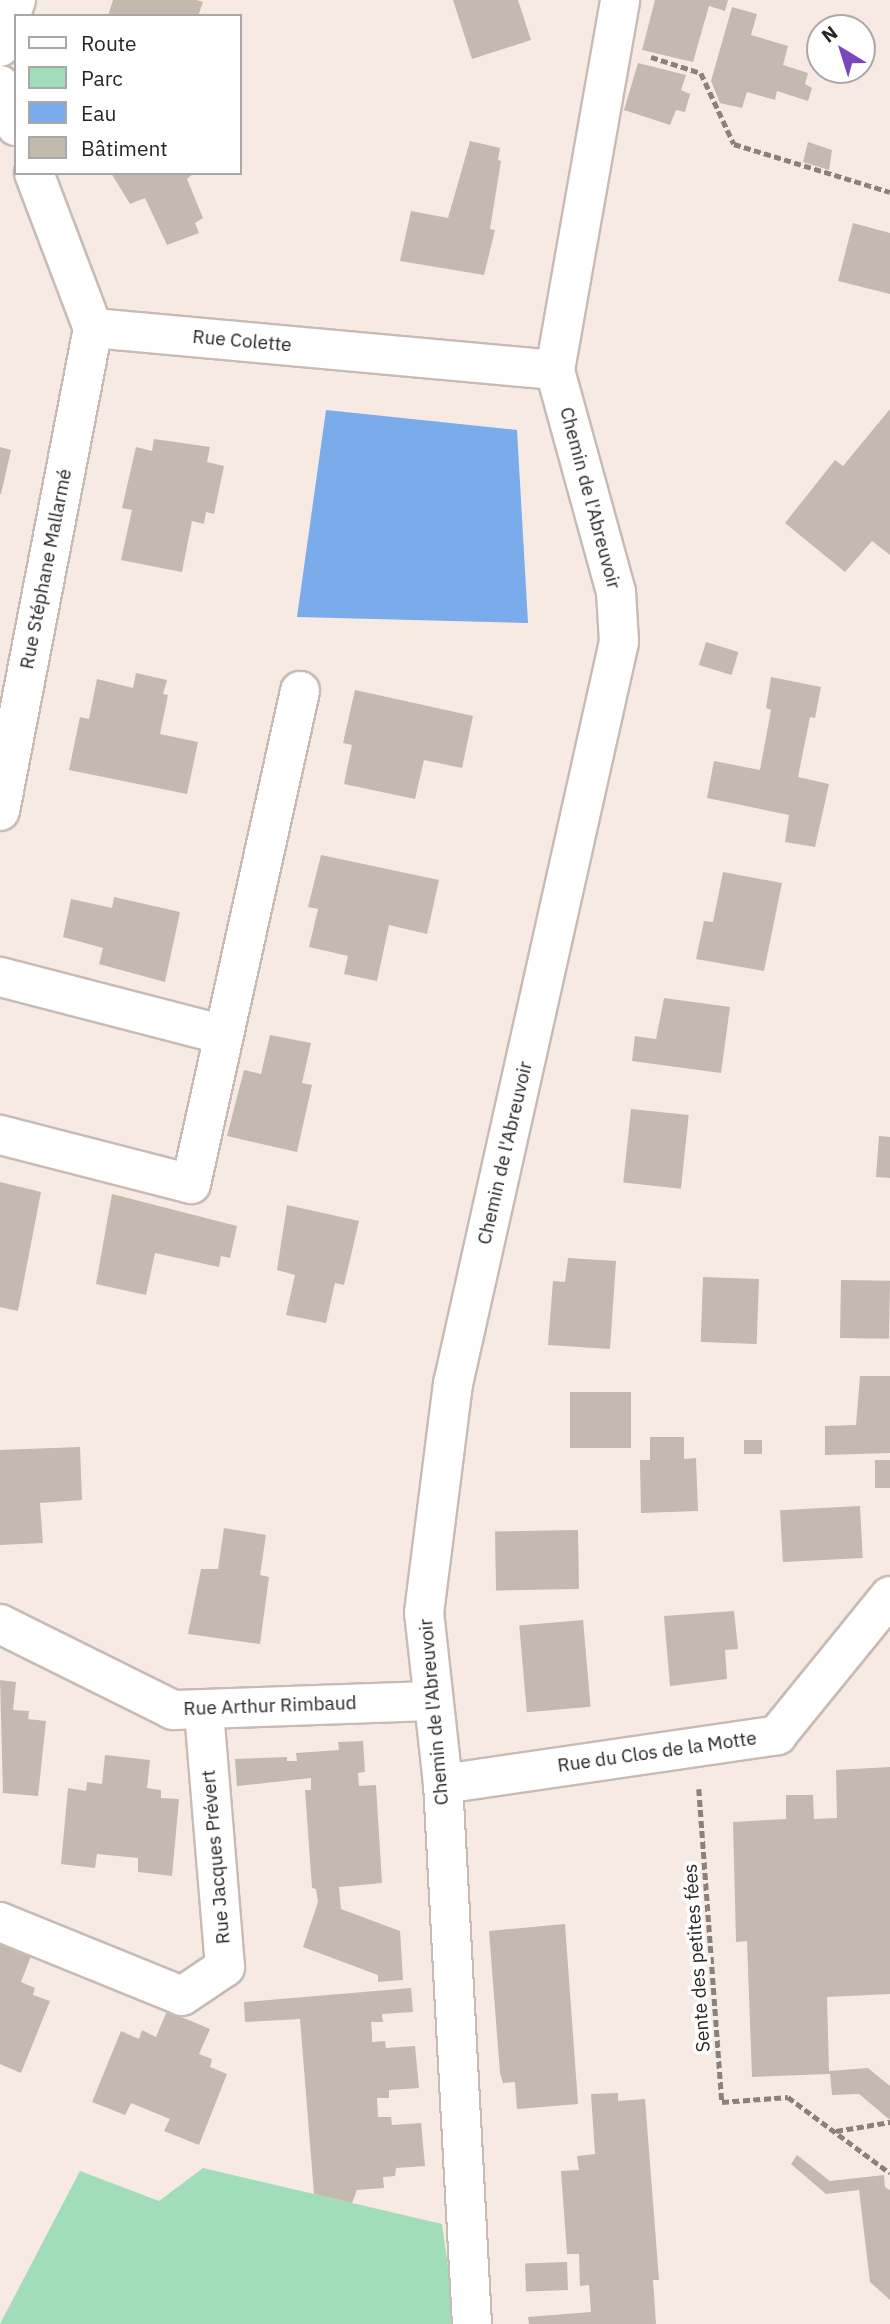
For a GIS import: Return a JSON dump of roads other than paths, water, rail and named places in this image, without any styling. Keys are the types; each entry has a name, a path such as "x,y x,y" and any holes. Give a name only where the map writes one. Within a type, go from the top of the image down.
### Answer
{"street":[{"path":"0,47 16,0"},
{"name":"Chemin de l'Abreuvoir","path":"472,2324 443,1784 424,1614 453,1384 620,642 616,592 555,370 610,44 620,0"},
{"path":"0,85 14,121"},
{"path":"35,175 93,328"},
{"name":"Rue Colette","path":"93,328 555,370"},
{"name":"Rue Stéphane Mallarmé","path":"0,811 93,328"},
{"path":"0,1135 191,1184 300,691"},
{"path":"0,977 224,1035"},
{"name":"Rue du Clos de la Motte","path":"443,1784 777,1735 890,1596"},
{"name":"Rue Arthur Rimbaud","path":"0,1624 173,1710 433,1701"},
{"name":"Rue Jacques Prévert","path":"0,1922 182,1996 225,1967 204,1710"}],"water":[{"path":"326,410 517,430 528,623 297,617"}]}
